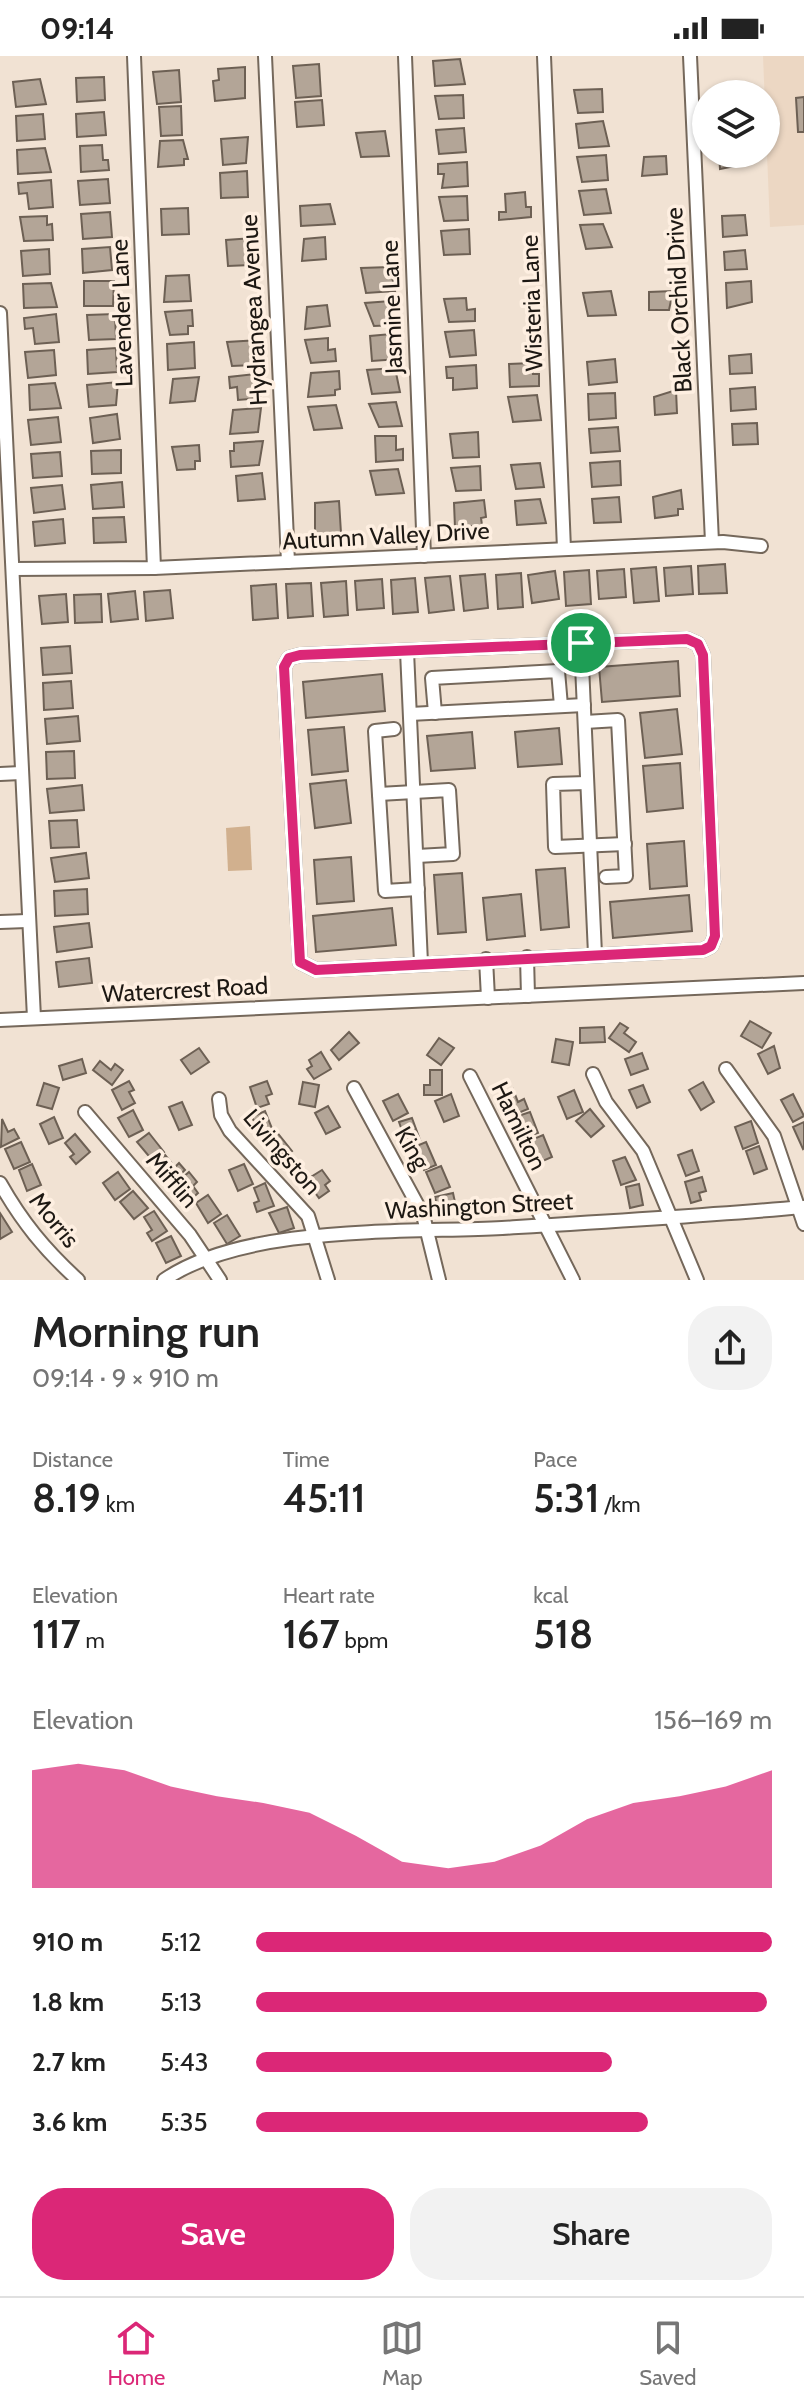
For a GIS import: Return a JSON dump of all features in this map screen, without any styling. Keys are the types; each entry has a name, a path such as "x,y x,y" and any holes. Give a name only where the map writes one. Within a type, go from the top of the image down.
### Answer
{"street":[{"name":"Lavender Lane","path":"134,56 154,568"},
{"name":"Hydrangea Avenue","path":"265,56 288,562"},
{"name":"Jasmine Lane","path":"405,56 424,556"},
{"name":"Wisteria Lane","path":"544,56 564,549"},
{"name":"Black Orchid Drive","path":"690,56 712,542"},
{"path":"0,313 5,479 13,569 27,921 34,1018"},
{"name":"Autumn Valley Drive","path":"13,569 154,568 712,542 761,546"},
{"path":"0,628 15,627"},
{"path":"691,639 701,647 715,940 703,950 316,970 300,962 284,667 289,658 300,655 581,643 691,639"},
{"path":"581,643 595,954"},
{"path":"407,651 421,963"},
{"path":"435,713 432,678 558,671 561,706"},
{"path":"410,714 584,705"},
{"path":"585,722 618,720 626,876 606,877"},
{"path":"394,729 375,731 385,891 418,889"},
{"path":"0,774 21,773"},
{"path":"587,783 553,784 555,847 625,844"},
{"path":"379,794 449,790 453,854 417,856"},
{"path":"0,922 27,921"},
{"path":"527,957 528,996"},
{"path":"486,959 488,998"},
{"name":"Watercrest Road","path":"0,1020 804,983"},
{"path":"726,1069 774,1136 801,1207 804,1224"},
{"path":"593,1074 606,1102 643,1151 697,1280"},
{"name":"Hamilton","path":"470,1076 573,1280"},
{"name":"King","path":"354,1088 411,1191 428,1231 439,1280"},
{"name":"Livingston","path":"219,1099 221,1115 230,1131 299,1201 328,1280"},
{"name":"Mifflin","path":"85,1112 207,1258 220,1280"},
{"name":"Morris","path":"0,1183 42,1248 78,1280"},
{"name":"Washington Street","path":"164,1280 207,1258 315,1238 801,1207"}],"shaded area":[{"path":"763,56 804,56 804,225 770,227 768,168 780,168 780,80 764,80"},
{"path":"250,826 252,870 228,871 226,828"}],"building":[{"path":"460,59 465,84 435,86 433,61"},
{"path":"319,64 321,96 296,98 293,66"},
{"path":"245,67 245,98 215,101 213,81 219,80 218,69"},
{"path":"179,70 181,102 157,104 153,72"},
{"path":"104,77 105,100 77,102 76,78"},
{"path":"40,79 46,104 16,107 13,82"},
{"path":"602,89 603,112 578,113 574,90"},
{"path":"463,95 464,118 439,119 435,96"},
{"path":"804,97 804,132 798,132 796,98"},
{"path":"322,100 324,125 297,127 295,102"},
{"path":"181,106 182,135 161,136 159,107"},
{"path":"104,112 106,135 77,137 76,114"},
{"path":"43,114 45,139 17,141 16,116"},
{"path":"603,121 609,146 579,148 576,124"},
{"path":"464,128 466,152 439,154 436,130"},
{"path":"385,131 389,156 361,157 356,133"},
{"path":"248,137 246,163 223,165 221,139"},
{"path":"183,140 188,159 184,159 184,165 158,167 160,141"},
{"path":"102,145 103,160 108,160 109,170 81,172 80,146"},
{"path":"45,148 51,172 18,174 17,150"},
{"path":"606,155 608,180 582,182 577,157"},
{"path":"666,156 667,174 642,176 644,157"},
{"path":"467,162 468,186 442,188 444,174 438,174 438,164"},
{"path":"247,171 248,197 221,198 220,173"},
{"path":"108,179 110,203 80,205 78,181"},
{"path":"51,180 53,207 29,209 27,193 19,194 18,183"},
{"path":"606,189 611,213 584,215 579,191"},
{"path":"525,192 526,207 531,207 531,217 499,220 499,212 506,212 505,194"},
{"path":"467,196 468,220 444,221 439,197"},
{"path":"330,204 335,224 301,226 300,206"},
{"path":"188,208 189,234 162,235 161,209"},
{"path":"110,212 112,237 83,239 81,214"},
{"path":"745,215 747,235 723,237 722,216"},
{"path":"47,216 47,225 52,224 53,240 24,241 20,217"},
{"path":"603,224 612,247 586,249 580,225"},
{"path":"469,229 470,254 444,255 441,231"},
{"path":"325,237 326,259 302,261 304,239"},
{"path":"253,238 251,265 228,266 226,240"},
{"path":"110,247 112,270 83,273 82,249"},
{"path":"49,249 50,274 23,276 21,251"},
{"path":"745,250 747,269 725,270 724,252"},
{"path":"390,267 395,291 366,293 361,268"},
{"path":"189,275 191,301 164,302 166,276"},
{"path":"84,281 114,281 113,306 84,306"},
{"path":"751,281 752,302 727,308 726,283"},
{"path":"51,283 57,307 24,308 23,284"},
{"path":"611,291 616,315 588,316 583,293"},
{"path":"673,291 669,310 649,310 649,292"},
{"path":"466,298 467,310 475,309 475,321 449,322 444,299"},
{"path":"391,301 397,325 374,326 365,303"},
{"path":"327,305 330,326 305,329 307,307"},
{"path":"192,310 193,326 188,326 188,334 170,335 165,312"},
{"path":"56,314 59,342 35,344 33,328 25,329 24,318"},
{"path":"115,314 116,339 89,340 87,315"},
{"path":"474,330 476,355 450,357 445,332"},
{"path":"391,334 392,349 398,348 399,359 372,361 370,336"},
{"path":"328,338 328,350 335,349 336,361 311,363 305,340"},
{"path":"258,340 254,365 232,366 227,342"},
{"path":"194,342 195,368 168,370 167,344"},
{"path":"116,348 117,372 88,374 87,350"},
{"path":"54,350 56,375 28,378 25,352"},
{"path":"751,354 752,373 730,374 729,356"},
{"path":"615,359 617,382 589,385 587,362"},
{"path":"532,363 533,374 539,374 539,386 510,387 509,364"},
{"path":"476,365 477,388 453,390 453,378 447,378 446,367"},
{"path":"395,368 400,392 372,394 367,370"},
{"path":"339,371 340,389 335,390 335,395 308,397 311,373"},
{"path":"255,374 261,398 238,400 237,387 230,388 229,377"},
{"path":"199,377 195,401 170,403 173,379"},
{"path":"118,382 116,405 89,407 87,385"},
{"path":"55,383 61,408 30,410 29,385"},
{"path":"755,387 756,409 731,411 730,389"},
{"path":"676,390 677,413 655,415 654,397"},
{"path":"615,393 616,418 589,420 588,394"},
{"path":"537,395 541,420 513,422 508,397"},
{"path":"396,402 402,426 379,427 369,404"},
{"path":"336,405 342,428 314,430 308,407"},
{"path":"261,408 258,432 230,434 233,410"},
{"path":"117,414 120,439 93,443 90,418"},
{"path":"58,417 61,442 31,445 28,420"},
{"path":"757,423 758,444 733,445 732,424"},
{"path":"618,427 620,451 591,453 589,429"},
{"path":"478,432 479,457 453,458 450,434"},
{"path":"375,436 396,436 396,450 403,449 403,460 376,462"},
{"path":"263,441 259,465 231,467 230,451 234,451 234,443"},
{"path":"199,445 200,461 195,461 195,469 177,470 172,447"},
{"path":"121,450 121,473 92,474 91,451"},
{"path":"60,452 62,476 33,478 31,454"},
{"path":"620,461 621,485 592,487 590,463"},
{"path":"540,463 544,487 516,489 511,465"},
{"path":"480,466 481,490 456,491 451,468"},
{"path":"398,469 404,493 376,495 370,471"},
{"path":"262,473 265,499 238,501 236,476"},
{"path":"122,482 124,507 93,509 91,485"},
{"path":"62,485 65,509 34,513 31,488"},
{"path":"681,490 683,509 678,509 678,515 655,518 653,497"},
{"path":"619,497 621,522 594,523 592,499"},
{"path":"540,499 546,523 517,525 515,501"},
{"path":"484,500 486,517 481,518 482,525 455,528 454,503"},
{"path":"339,501 341,533 315,535 315,503"},
{"path":"124,517 126,542 94,543 93,518"},
{"path":"63,519 65,543 35,546 33,522"},
{"path":"725,564 727,593 699,594 698,566"},
{"path":"691,566 693,594 666,596 664,568"},
{"path":"656,567 659,601 634,603 631,569"},
{"path":"624,569 626,597 599,599 597,571"},
{"path":"589,570 591,604 566,606 564,572"},
{"path":"555,571 559,599 532,603 528,575"},
{"path":"521,573 523,607 498,609 496,575"},
{"path":"485,574 488,608 464,611 460,576"},
{"path":"450,576 454,610 429,613 425,578"},
{"path":"415,578 418,612 393,614 391,580"},
{"path":"382,579 384,608 357,610 355,581"},
{"path":"346,581 348,615 324,617 321,583"},
{"path":"311,583 313,616 288,618 286,584"},
{"path":"276,584 278,618 253,620 251,586"},
{"path":"170,590 173,618 146,621 144,592"},
{"path":"135,591 138,619 111,622 108,594"},
{"path":"66,594 68,622 42,624 39,596"},
{"path":"101,594 102,622 75,623 74,595"},
{"path":"70,646 72,673 43,675 41,648"},
{"path":"678,661 680,696 602,702 599,667"},
{"path":"382,674 385,711 306,718 303,682"},
{"path":"71,681 73,708 44,710 43,683"},
{"path":"677,709 682,754 645,758 640,713"},
{"path":"78,716 80,741 47,744 45,719"},
{"path":"344,727 348,771 312,775 308,730"},
{"path":"559,728 562,764 518,767 515,732"},
{"path":"472,732 475,768 431,771 427,736"},
{"path":"74,751 75,778 47,779 46,752"},
{"path":"680,763 683,808 647,812 643,766"},
{"path":"346,780 351,823 315,828 310,784"},
{"path":"82,785 84,810 50,813 47,789"},
{"path":"77,820 79,847 51,848 49,821"},
{"path":"684,841 687,886 650,889 647,844"},
{"path":"86,853 89,878 55,882 51,858"},
{"path":"351,857 354,901 317,904 314,860"},
{"path":"565,868 569,927 541,930 536,870"},
{"path":"462,873 466,932 438,934 434,875"},
{"path":"87,889 88,914 55,916 54,891"},
{"path":"521,894 525,936 487,940 483,898"},
{"path":"689,895 692,931 613,938 610,902"},
{"path":"392,908 396,945 316,952 313,916"},
{"path":"89,923 92,947 57,952 54,927"},
{"path":"89,958 92,983 59,987 56,962"},
{"path":"750,1021 771,1033 762,1048 741,1036"},
{"path":"620,1023 628,1028 624,1033 636,1042 629,1052 609,1038"},
{"path":"604,1027 605,1042 580,1043 580,1028"},
{"path":"349,1032 359,1043 339,1060 331,1050"},
{"path":"439,1038 454,1048 441,1065 427,1055"},
{"path":"556,1039 573,1042 569,1065 552,1062"},
{"path":"774,1046 780,1068 768,1074 758,1054"},
{"path":"199,1048 209,1062 191,1074 181,1060"},
{"path":"321,1052 331,1069 314,1079 307,1069 312,1066 309,1060"},
{"path":"642,1053 648,1069 631,1075 625,1059"},
{"path":"82,1059 86,1073 63,1080 59,1066"},
{"path":"100,1061 111,1070 115,1064 123,1070 112,1085 93,1070"},
{"path":"430,1070 442,1070 442,1095 424,1095 424,1085 430,1085"},
{"path":"129,1081 134,1090 129,1092 135,1103 122,1110 112,1090"},
{"path":"267,1081 272,1094 266,1096 269,1104 257,1108 250,1087"},
{"path":"303,1082 319,1085 315,1107 299,1104"},
{"path":"703,1082 714,1102 701,1110 689,1090"},
{"path":"44,1083 59,1088 52,1109 37,1105"},
{"path":"643,1085 650,1102 637,1108 629,1090"},
{"path":"513,1089 518,1102 524,1099 528,1109 511,1116 502,1093"},
{"path":"574,1090 583,1112 567,1119 558,1097"},
{"path":"398,1094 408,1113 393,1121 383,1101"},
{"path":"451,1094 459,1116 444,1122 435,1101"},
{"path":"793,1094 804,1116 793,1122 781,1100"},
{"path":"182,1102 192,1125 179,1130 169,1107"},
{"path":"328,1106 340,1127 326,1134 315,1113"},
{"path":"590,1109 604,1126 591,1137 576,1121"},
{"path":"133,1110 143,1130 129,1137 118,1118"},
{"path":"265,1111 273,1131 261,1136 252,1117"},
{"path":"530,1112 538,1133 523,1138 515,1117"},
{"path":"54,1117 63,1138 49,1144 40,1124"},
{"path":"412,1118 420,1140 407,1145 399,1122"},
{"path":"2,1119 8,1132 14,1129 19,1138 1,1147"},
{"path":"751,1121 758,1143 743,1149 735,1127"},
{"path":"804,1122 804,1148 803,1149 793,1127"},
{"path":"276,1131 292,1151 282,1159 266,1139"},
{"path":"149,1133 164,1152 153,1161 137,1142"},
{"path":"75,1134 90,1152 76,1164 70,1157 74,1154 65,1143"},
{"path":"543,1135 552,1157 538,1163 529,1141"},
{"path":"21,1142 30,1162 14,1169 5,1149"},
{"path":"426,1142 436,1165 424,1170 414,1147"},
{"path":"759,1146 767,1169 754,1174 746,1151"},
{"path":"692,1150 699,1171 686,1176 678,1155"},
{"path":"165,1155 175,1167 179,1163 185,1170 172,1182 156,1164"},
{"path":"625,1157 636,1180 621,1185 613,1161"},
{"path":"32,1164 41,1185 27,1191 19,1170"},
{"path":"244,1164 253,1184 238,1191 229,1170"},
{"path":"441,1166 450,1187 435,1193 426,1172"},
{"path":"322,1170 330,1181 325,1185 329,1191 319,1198 306,1180"},
{"path":"118,1172 130,1189 115,1200 103,1183"},
{"path":"189,1172 197,1182 193,1186 198,1193 189,1201 175,1184"},
{"path":"702,1177 706,1191 699,1193 701,1200 691,1203 685,1182"},
{"path":"265,1183 274,1206 257,1212 254,1203 259,1201 254,1188"},
{"path":"639,1184 643,1205 630,1208 626,1187"},
{"path":"133,1191 148,1208 134,1219 120,1202"},
{"path":"453,1193 456,1207 449,1209 450,1214 439,1217 435,1197"},
{"path":"208,1195 221,1214 208,1223 196,1203"},
{"path":"287,1207 294,1228 279,1233 269,1213"},
{"path":"154,1211 167,1231 152,1241 147,1233 152,1230 144,1217"},
{"path":"0,1213 12,1232 0,1239"},
{"path":"227,1215 240,1236 227,1244 214,1223"},
{"path":"171,1236 181,1256 166,1263 156,1243"}],"route":[{"path":"691,639 701,647 715,936 711,946 703,950 307,969 298,957 285,662 300,655 581,643 691,639"}]}
